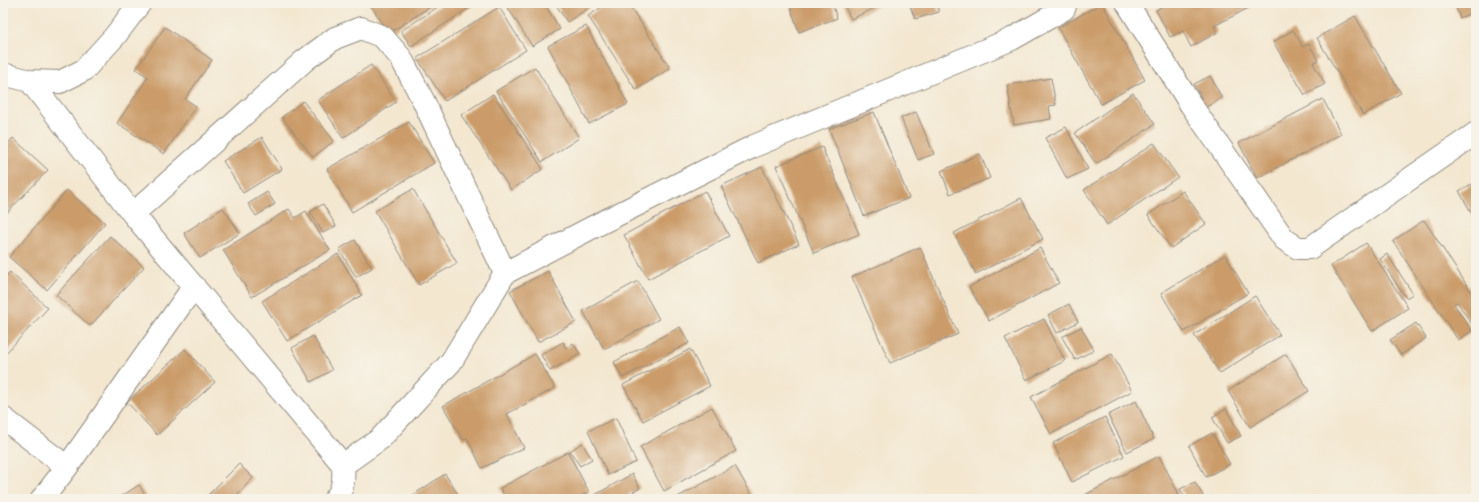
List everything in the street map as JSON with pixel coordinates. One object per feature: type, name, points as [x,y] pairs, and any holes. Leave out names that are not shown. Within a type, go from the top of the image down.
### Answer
[{"type":"street","points":[[3,74],[30,81],[60,82],[84,70],[115,36],[140,3]]},
{"type":"street","points":[[343,465],[380,439],[451,362],[505,274],[754,146],[1012,39],[1064,8],[1066,3]]},
{"type":"street","points":[[1127,3],[1191,104],[1284,239],[1298,248],[1310,248],[1476,133]]},
{"type":"street","points":[[133,214],[305,60],[335,38],[361,28],[383,37],[401,58],[423,100],[505,274]]},
{"type":"street","points":[[30,81],[133,214],[343,465],[345,479],[338,496],[335,499]]},
{"type":"street","points":[[42,499],[67,467],[194,286]]},
{"type":"street","points":[[3,418],[67,467]]},
{"type":"building","points":[[369,3],[436,3],[389,33]]},
{"type":"building","points":[[444,3],[477,3],[411,46],[401,31]]},
{"type":"building","points":[[505,3],[544,3],[560,29],[532,46]]},
{"type":"building","points":[[555,3],[597,3],[567,22]]},
{"type":"building","points":[[608,3],[628,3],[670,68],[636,90],[588,16]]},
{"type":"building","points":[[789,3],[832,3],[837,18],[799,32]]},
{"type":"building","points":[[843,3],[886,3],[851,19]]},
{"type":"building","points":[[909,3],[936,3],[939,12],[915,19]]},
{"type":"building","points":[[1102,3],[1145,80],[1101,104],[1058,28]]},
{"type":"building","points":[[1168,3],[1258,3],[1214,26],[1218,32],[1191,47],[1183,31],[1170,37],[1156,10]]},
{"type":"building","points":[[1454,3],[1476,3],[1476,11],[1460,18]]},
{"type":"building","points":[[499,7],[526,50],[445,101],[417,58]]},
{"type":"building","points":[[1355,16],[1401,93],[1363,115],[1317,38]]},
{"type":"building","points":[[586,26],[628,104],[589,124],[548,46]]},
{"type":"building","points":[[165,27],[212,60],[185,99],[196,106],[164,154],[117,123],[148,77],[136,69]]},
{"type":"building","points":[[1293,30],[1303,47],[1309,44],[1318,60],[1313,63],[1325,84],[1305,95],[1273,42]]},
{"type":"building","points":[[371,65],[396,102],[343,138],[318,100]]},
{"type":"building","points":[[535,67],[579,138],[542,162],[496,91]]},
{"type":"building","points":[[1210,76],[1222,98],[1206,107],[1194,84]]},
{"type":"building","points":[[1051,78],[1056,105],[1049,106],[1051,119],[1014,125],[1007,85]]},
{"type":"building","points":[[1133,93],[1155,124],[1096,164],[1075,133]]},
{"type":"building","points":[[493,94],[543,169],[511,190],[461,115]]},
{"type":"building","points":[[1323,99],[1341,134],[1257,178],[1239,143]]},
{"type":"building","points":[[303,101],[334,141],[313,157],[282,117]]},
{"type":"building","points":[[874,112],[909,198],[864,216],[829,129]]},
{"type":"building","points":[[916,112],[934,154],[918,160],[901,118]]},
{"type":"building","points":[[409,122],[434,163],[352,212],[327,169]]},
{"type":"building","points":[[1066,127],[1088,169],[1067,179],[1045,138]]},
{"type":"building","points":[[262,137],[282,169],[243,193],[223,161]]},
{"type":"building","points":[[13,138],[48,170],[3,217],[3,149]]},
{"type":"building","points":[[1154,143],[1178,177],[1107,225],[1084,190]]},
{"type":"building","points":[[822,147],[859,234],[814,253],[776,166]]},
{"type":"building","points":[[980,154],[990,178],[950,194],[941,171]]},
{"type":"building","points":[[762,167],[799,244],[758,263],[721,186]]},
{"type":"building","points":[[1476,182],[1476,221],[1459,191]]},
{"type":"building","points":[[413,189],[457,263],[419,285],[375,211]]},
{"type":"building","points":[[67,190],[105,223],[47,290],[9,257]]},
{"type":"building","points":[[705,191],[729,236],[648,279],[624,235]]},
{"type":"building","points":[[1183,191],[1206,224],[1171,248],[1148,215]]},
{"type":"building","points":[[267,192],[275,204],[256,216],[248,204]]},
{"type":"building","points":[[1021,198],[1043,239],[976,274],[954,233]]},
{"type":"building","points":[[323,204],[336,226],[323,233],[310,212]]},
{"type":"building","points":[[223,208],[240,233],[200,258],[184,233]]},
{"type":"building","points":[[289,209],[295,218],[306,211],[330,250],[252,297],[223,250]]},
{"type":"building","points":[[1424,220],[1476,299],[1476,322],[1472,324],[1457,302],[1454,304],[1472,331],[1458,340],[1393,241]]},
{"type":"building","points":[[110,236],[144,267],[90,326],[56,295]]},
{"type":"building","points":[[355,240],[372,268],[356,277],[339,249]]},
{"type":"building","points":[[1366,243],[1408,308],[1372,331],[1331,266]]},
{"type":"building","points":[[920,247],[958,334],[890,363],[852,277]]},
{"type":"building","points":[[1040,248],[1059,283],[989,321],[969,287]]},
{"type":"building","points":[[338,254],[362,295],[287,341],[262,301]]},
{"type":"building","points":[[1387,254],[1413,294],[1406,298],[1380,259]]},
{"type":"building","points":[[1225,255],[1248,293],[1184,332],[1161,293]]},
{"type":"building","points":[[548,271],[576,322],[538,342],[510,291]]},
{"type":"building","points":[[10,272],[48,308],[3,356],[3,279]]},
{"type":"building","points":[[638,281],[659,319],[604,349],[583,311]]},
{"type":"building","points":[[1255,296],[1280,335],[1220,373],[1194,335]]},
{"type":"building","points":[[1069,304],[1078,322],[1057,333],[1048,315]]},
{"type":"building","points":[[1044,319],[1065,361],[1026,380],[1005,338]]},
{"type":"building","points":[[1416,323],[1426,338],[1401,355],[1390,340]]},
{"type":"building","points":[[680,327],[689,343],[622,378],[614,362]]},
{"type":"building","points":[[1081,327],[1094,350],[1075,360],[1062,337]]},
{"type":"building","points":[[313,336],[332,370],[311,382],[292,348]]},
{"type":"building","points":[[563,342],[566,348],[573,343],[580,354],[550,371],[541,355]]},
{"type":"building","points":[[185,349],[215,382],[157,435],[127,402]]},
{"type":"building","points":[[690,349],[710,386],[643,421],[623,385]]},
{"type":"building","points":[[535,354],[555,388],[507,414],[524,448],[482,468],[467,438],[463,440],[443,406]]},
{"type":"building","points":[[1112,354],[1132,391],[1051,434],[1031,397]]},
{"type":"building","points":[[1286,354],[1309,391],[1250,427],[1228,391]]},
{"type":"building","points":[[1136,401],[1154,439],[1127,452],[1108,415]]},
{"type":"building","points":[[712,407],[736,451],[664,491],[640,447]]},
{"type":"building","points":[[1226,409],[1241,436],[1227,443],[1212,417]]},
{"type":"building","points":[[1105,417],[1124,456],[1072,482],[1053,443]]},
{"type":"building","points":[[616,418],[636,462],[608,475],[588,431]]},
{"type":"building","points":[[1212,433],[1230,464],[1206,477],[1189,446]]},
{"type":"building","points":[[582,443],[592,459],[580,466],[570,451]]},
{"type":"building","points":[[568,452],[589,492],[576,499],[506,499],[500,488]]},
{"type":"building","points":[[1159,456],[1179,494],[1170,499],[1087,499],[1085,495]]},
{"type":"building","points":[[239,464],[253,478],[233,499],[204,499]]},
{"type":"building","points":[[735,466],[754,499],[674,499]]},
{"type":"building","points":[[445,474],[461,499],[407,499]]},
{"type":"building","points":[[632,474],[640,488],[628,495],[631,499],[588,499]]},
{"type":"building","points":[[1195,482],[1205,499],[1186,499],[1180,489]]},
{"type":"building","points":[[139,485],[148,499],[117,499]]}]
